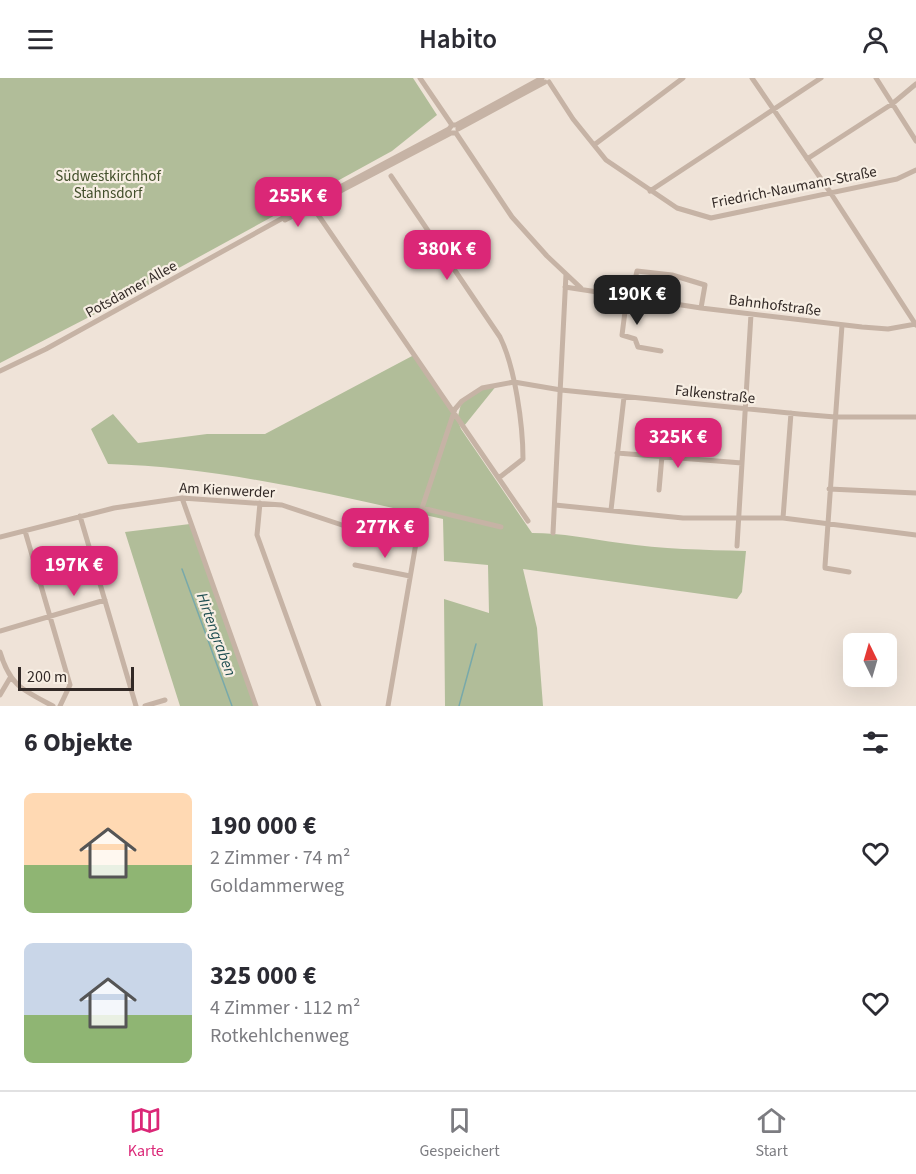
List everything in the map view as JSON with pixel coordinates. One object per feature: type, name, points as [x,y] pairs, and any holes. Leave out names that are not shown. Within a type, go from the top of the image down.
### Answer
[{"type":"street","points":[[420,78],[509,212],[582,289]]},
{"type":"street","points":[[594,146],[683,78]]},
{"type":"street","points":[[752,78],[916,324]]},
{"type":"street","points":[[650,191],[820,78]]},
{"type":"street","points":[[876,78],[916,141]]},
{"type":"street","name":"Potsdamer Allee","points":[[0,371],[46,349],[546,80]]},
{"type":"street","name":"Friedrich-Naumann-Straße","points":[[546,80],[606,160],[677,208],[715,218],[897,179],[916,170]]},
{"type":"street","points":[[807,159],[892,104],[916,84]]},
{"type":"street","points":[[391,176],[500,337],[507,354],[514,382],[523,459],[500,477]]},
{"type":"street","points":[[311,205],[500,477],[528,521]]},
{"type":"street","points":[[661,351],[638,347],[635,339],[622,335],[636,273],[640,270],[672,275],[705,285],[701,308]]},
{"type":"street","points":[[553,533],[566,274]]},
{"type":"street","name":"Bahnhofstraße","points":[[565,287],[701,308],[842,325],[888,329],[916,324]]},
{"type":"street","points":[[736,546],[751,314]]},
{"type":"street","points":[[842,325],[825,568],[849,572]]},
{"type":"street","points":[[388,706],[422,508],[454,413],[458,405],[482,388],[514,382]]},
{"type":"street","name":"Falkenstraße","points":[[514,382],[624,397],[835,417],[916,417]]},
{"type":"street","points":[[611,510],[624,397]]},
{"type":"street","points":[[783,518],[791,413]]},
{"type":"street","points":[[617,453],[742,463]]},
{"type":"street","points":[[659,490],[662,456]]},
{"type":"street","points":[[829,489],[916,493]]},
{"type":"street","points":[[182,498],[256,706]]},
{"type":"street","name":"Am Kienwerder","points":[[0,537],[80,516],[146,502],[182,498],[282,505],[357,530],[416,538]]},
{"type":"street","points":[[260,503],[257,535],[319,706]]},
{"type":"street","points":[[555,505],[683,518],[738,516],[783,518],[827,522],[916,536]]},
{"type":"street","points":[[422,508],[501,527]]},
{"type":"street","points":[[80,516],[136,706]]},
{"type":"street","points":[[25,531],[70,685],[60,706]]},
{"type":"street","points":[[355,565],[410,576]]},
{"type":"street","points":[[0,631],[103,600]]},
{"type":"street","points":[[0,652],[10,678],[53,706]]},
{"type":"street","points":[[0,694],[10,678]]},
{"type":"street","points":[[145,706],[165,700]]},
{"type":"green space","name":"Südwestkirchhof Stahnsdorf","points":[[0,78],[413,78],[437,115],[392,151],[95,314],[0,363]]},
{"type":"green space","points":[[414,355],[455,413],[461,429],[532,533],[565,535],[652,547],[746,551],[742,592],[737,599],[523,569],[537,628],[543,706],[445,706],[444,599],[489,613],[488,565],[444,561],[443,519],[235,476],[151,466],[108,464],[91,429],[113,414],[138,443],[207,434],[265,434]]},
{"type":"green space","points":[[497,385],[464,426],[458,416],[461,404],[482,389]]},
{"type":"green space","points":[[190,524],[255,706],[180,706],[125,532]]},
{"type":"waterway","name":"Hirtengraben","points":[[182,569],[232,706]]},
{"type":"waterway","points":[[459,706],[476,644]]}]
